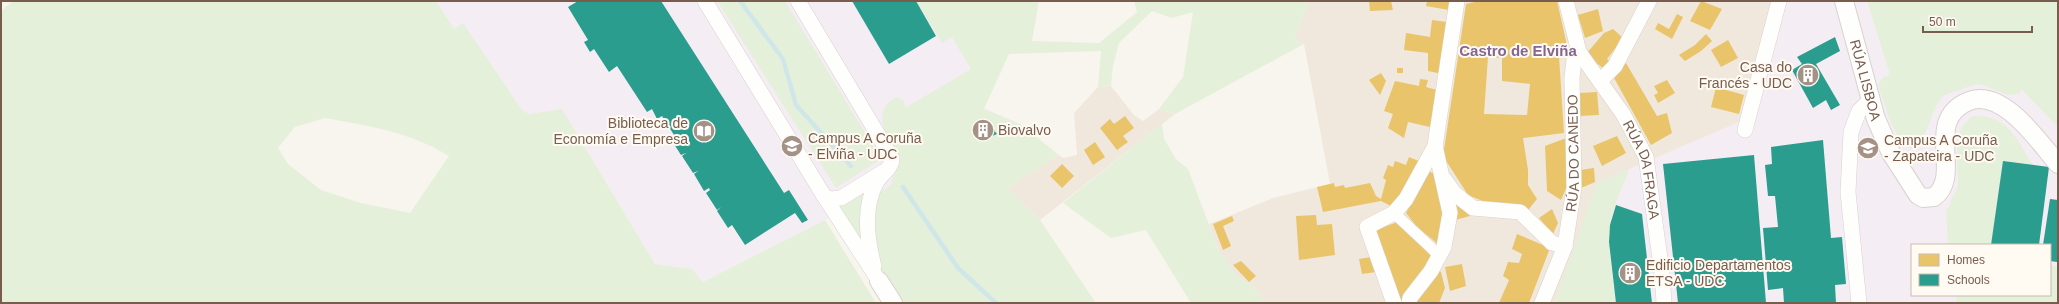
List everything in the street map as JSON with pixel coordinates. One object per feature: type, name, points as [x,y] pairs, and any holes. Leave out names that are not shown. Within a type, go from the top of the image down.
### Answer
[{"type":"street","points":[[705,1],[824,196],[893,303]]},
{"type":"street","points":[[798,1],[892,158],[890,167],[877,183],[873,191],[868,220],[870,249],[879,281]]},
{"type":"street","points":[[1409,303],[1410,298],[1431,271],[1444,247],[1450,213],[1436,146],[1457,1]]},
{"type":"street","points":[[1566,1],[1579,52]]},
{"type":"street","points":[[1601,80],[1615,66],[1649,1]]},
{"type":"street","points":[[1745,130],[1778,1]]},
{"type":"street","name":"RÚA LISBOA","points":[[1844,1],[1870,100],[1884,139],[1913,190],[1923,198],[1934,197],[1942,188],[1945,173],[1945,132],[1949,120],[1963,104],[1977,99],[1990,100],[2002,105],[2025,127],[2058,164]]},
{"type":"street","name":"RÚA DA FRAGA","points":[[1579,52],[1601,80],[1623,114],[1646,156],[1662,273],[1664,303]]},
{"type":"street","name":"RÚA DO CANEDO","points":[[1542,303],[1565,246],[1574,188],[1572,78],[1574,60],[1579,52]]},
{"type":"street","points":[[1859,303],[1848,192],[1850,132],[1859,111],[1870,100]]},
{"type":"street","points":[[1394,303],[1367,227],[1394,213],[1406,199],[1436,146]]},
{"type":"street","points":[[824,196],[830,199],[841,198],[890,167]]},
{"type":"street","points":[[1441,175],[1455,194],[1473,208],[1520,212],[1552,243],[1565,246]]},
{"type":"street","points":[[1394,213],[1439,255]]},
{"type":"shaded area","name":"Campus A Coruña - Elviña - UDC","points":[[316,1],[989,1],[1008,36],[984,108],[1020,124],[890,186],[703,282],[692,269],[655,264],[579,137],[526,137]]},
{"type":"shaded area","points":[[1309,1],[1785,1],[1755,115],[1564,280],[1555,303],[1264,303],[1255,288],[1238,277],[1229,266],[1219,251],[1209,224],[1273,198],[1330,184],[1304,44],[1294,39]]},
{"type":"shaded area","name":"Campus A Coruña - Zapateira - UDC","points":[[1785,1],[1867,1],[1890,75],[2021,88],[2058,127],[2058,303],[1568,303],[1597,183],[1755,115]]},
{"type":"shaded area","points":[[1111,86],[1134,115],[1143,121],[1159,109],[1175,114],[1040,220],[1007,188],[1059,155],[1063,158],[1077,155],[1074,113],[1098,87]]},
{"type":"green space","points":[[13,1],[436,1],[454,29],[463,23],[522,110],[529,114],[562,109],[655,264],[692,269],[703,282],[825,220],[876,303],[1,303],[1,11]],"holes":[[[325,118],[389,131],[419,141],[449,156],[410,213],[361,203],[321,190],[288,164],[278,148],[295,127]]]},
{"type":"green space","points":[[717,1],[785,1],[881,159],[836,188]]},
{"type":"green space","points":[[916,1],[1039,1],[1032,41],[1099,43],[1137,12],[1134,1],[1309,1],[1294,39],[1304,44],[1175,114],[1159,109],[1183,77],[1193,12],[1172,18],[1152,11],[1119,43],[1113,66],[1111,86],[1098,87],[1101,51],[1009,54],[984,109],[1020,124],[1059,155],[1008,188],[1040,220],[1096,303],[902,303],[880,269],[874,220],[876,194],[890,186],[899,161],[884,127],[882,118],[883,110],[888,103],[896,97],[903,100],[905,108],[971,69],[952,37],[942,43]]},
{"type":"green space","points":[[1867,1],[2058,1],[2058,127],[2021,89],[2021,92],[2010,95],[1985,86],[1974,85],[1942,97],[1934,111],[1927,129],[1917,145],[1911,149],[1902,145],[1890,121],[1878,85],[1883,77],[1890,75]]},
{"type":"green space","points":[[1974,116],[1995,119],[2003,124],[2016,138],[2033,165],[2003,161],[1991,244],[1948,244],[1946,211],[1958,185],[1957,146],[1962,128],[1966,121]]},
{"type":"green space","points":[[1162,124],[1164,139],[1176,159],[1188,169],[1219,251],[1238,277],[1255,288],[1264,303],[1191,303],[1146,230],[1111,238],[1063,203]]},
{"type":"green space","points":[[1629,169],[1615,204],[1611,218],[1609,235],[1616,303],[1555,303],[1597,183]]},
{"type":"green space","points":[[870,187],[863,244],[835,207]]},
{"type":"green space","points":[[2051,266],[2058,266],[2058,303],[1957,303],[1956,296],[2051,296]]},
{"type":"building: Homes","points":[[1369,1],[1391,1],[1393,10],[1370,11]]},
{"type":"building: Homes","points":[[1427,1],[1450,1],[1449,10],[1426,6]]},
{"type":"building: Homes","points":[[1479,1],[1557,1],[1569,54],[1559,56],[1564,133],[1523,138],[1528,170],[1528,185],[1537,199],[1529,209],[1485,202],[1468,195],[1443,156],[1466,4]],"holes":[[[1488,57],[1502,58],[1502,81],[1530,84],[1527,115],[1484,114]]]},
{"type":"building: Homes","points":[[1701,1],[1722,9],[1710,30],[1690,21]]},
{"type":"building: Homes","points":[[1598,9],[1603,31],[1585,38],[1578,15]]},
{"type":"building: Homes","points":[[1677,14],[1683,17],[1672,39],[1655,29],[1658,23],[1669,29]]},
{"type":"building: Homes","points":[[1432,20],[1447,22],[1442,74],[1428,71],[1428,53],[1404,50],[1406,33],[1430,37]]},
{"type":"building: Homes","points":[[1613,29],[1623,38],[1607,59],[1610,62],[1605,70],[1586,54],[1604,33]]},
{"type":"building: Homes","points":[[1706,34],[1712,41],[1701,51],[1685,61],[1679,55],[1695,45]]},
{"type":"building: Homes","points":[[1728,40],[1738,58],[1721,67],[1711,50]]},
{"type":"building: Homes","points":[[1626,63],[1657,116],[1667,113],[1672,133],[1651,145],[1613,76]]},
{"type":"building: Homes","points":[[1397,68],[1403,68],[1403,73],[1397,73]]},
{"type":"building: Homes","points":[[1381,73],[1386,81],[1380,95],[1369,80]]},
{"type":"building: Homes","points":[[1420,79],[1428,80],[1426,87],[1437,90],[1430,127],[1408,122],[1404,138],[1388,128],[1393,114],[1384,111],[1395,81],[1419,86]]},
{"type":"building: Homes","points":[[1667,80],[1675,93],[1658,103],[1654,95],[1658,93],[1654,86]]},
{"type":"building: Homes","points":[[1716,87],[1744,95],[1739,114],[1711,107]]},
{"type":"building: Homes","points":[[1597,92],[1599,115],[1579,116],[1579,93]]},
{"type":"building: Homes","points":[[1125,116],[1134,128],[1123,136],[1128,142],[1117,150],[1100,128],[1110,119],[1114,124]]},
{"type":"building: Homes","points":[[1617,136],[1626,153],[1602,166],[1593,146]]},
{"type":"building: Homes","points":[[1569,137],[1568,184],[1561,200],[1547,191],[1545,146]]},
{"type":"building: Homes","points":[[1095,142],[1105,157],[1093,165],[1084,150]]},
{"type":"building: Homes","points":[[1409,157],[1421,162],[1408,187],[1391,206],[1381,201],[1323,212],[1317,187],[1334,183],[1335,187],[1344,185],[1345,188],[1370,183],[1376,196],[1381,199],[1386,180],[1383,178],[1388,165],[1393,167],[1395,161],[1406,165]]},
{"type":"building: Homes","points":[[1062,164],[1074,176],[1062,188],[1050,176]]},
{"type":"building: Homes","points":[[1594,168],[1595,182],[1581,188],[1580,170]]},
{"type":"building: Homes","points":[[1427,171],[1436,174],[1444,211],[1438,244],[1417,227],[1406,213]]},
{"type":"building: Homes","points":[[1455,199],[1470,216],[1455,220]]},
{"type":"building: Homes","points":[[1552,209],[1558,223],[1553,234],[1539,218]]},
{"type":"building: Homes","points":[[1316,215],[1317,225],[1332,224],[1335,255],[1299,260],[1296,216]]},
{"type":"building: Homes","points":[[1232,216],[1234,221],[1223,226],[1231,246],[1223,250],[1213,224]]},
{"type":"building: Homes","points":[[1401,221],[1433,259],[1401,303],[1374,230]]},
{"type":"building: Homes","points":[[1517,234],[1550,248],[1529,303],[1499,303],[1509,280],[1503,276],[1508,262],[1519,263],[1522,254],[1512,249]]},
{"type":"building: Homes","points":[[1371,257],[1376,272],[1362,274],[1359,259]]},
{"type":"building: Homes","points":[[1241,261],[1256,276],[1249,282],[1233,265]]},
{"type":"building: Homes","points":[[1462,264],[1466,286],[1450,291],[1445,267]]},
{"type":"building: Homes","points":[[1439,271],[1441,272],[1445,288],[1439,303],[1414,303]]},
{"type":"building: Schools","points":[[578,1],[661,1],[784,193],[789,190],[808,220],[802,223],[795,213],[745,245],[732,225],[728,228],[717,211],[721,207],[717,210],[706,193],[710,190],[709,188],[704,191],[694,174],[698,171],[693,173],[682,156],[686,153],[681,155],[670,138],[674,135],[662,116],[657,119],[652,109],[647,112],[617,66],[609,72],[594,49],[590,52],[584,42],[588,40],[568,7]]},
{"type":"building: Schools","points":[[852,1],[916,1],[936,36],[889,64]]},
{"type":"building: Schools","name":"Casa do Francés - UDC","points":[[1835,37],[1840,51],[1816,64],[1840,105],[1831,110],[1826,100],[1813,108],[1792,70],[1802,64],[1797,57]]},
{"type":"building: Schools","name":"Biovalvo","points":[[978,121],[992,128],[997,134],[985,139],[978,137],[972,128]]},
{"type":"building: Schools","points":[[1823,140],[1831,238],[1842,237],[1846,284],[1835,285],[1836,303],[1784,303],[1783,288],[1768,290],[1763,228],[1778,227],[1775,196],[1768,196],[1765,165],[1772,164],[1771,147]]},
{"type":"building: Schools","points":[[1754,155],[1766,303],[1678,303],[1663,164]]},
{"type":"building: Schools","points":[[2003,161],[2049,167],[2039,244],[1991,244]]},
{"type":"building: Schools","points":[[2050,199],[2058,200],[2057,262],[2051,261],[2051,244],[2043,244]]},
{"type":"building: Schools","name":"Edificio Departamentos ETSA - UDC","points":[[1616,205],[1642,214],[1652,303],[1616,303],[1609,242],[1610,225]]},
{"type":"waterway","points":[[740,1],[783,59],[796,105],[851,166]]},
{"type":"waterway","points":[[903,187],[958,268],[996,303]]},
{"type":"place","name":"Casa do Francés - UDC","points":[[1808,75]]},
{"type":"place","name":"Biovalvo","points":[[983,130]]},
{"type":"place","name":"Biblioteca de Economía e Empresa","points":[[704,131]]},
{"type":"place","name":"Campus A Coruña - Elviña - UDC","points":[[792,146]]},
{"type":"place","name":"Campus A Coruña - Zapateira - UDC","points":[[1868,148]]},
{"type":"place","name":"Edificio Departamentos ETSA - UDC","points":[[1630,273]]},
{"type":"district","name":"Castro de Elviña","points":[[1518,50]]}]
